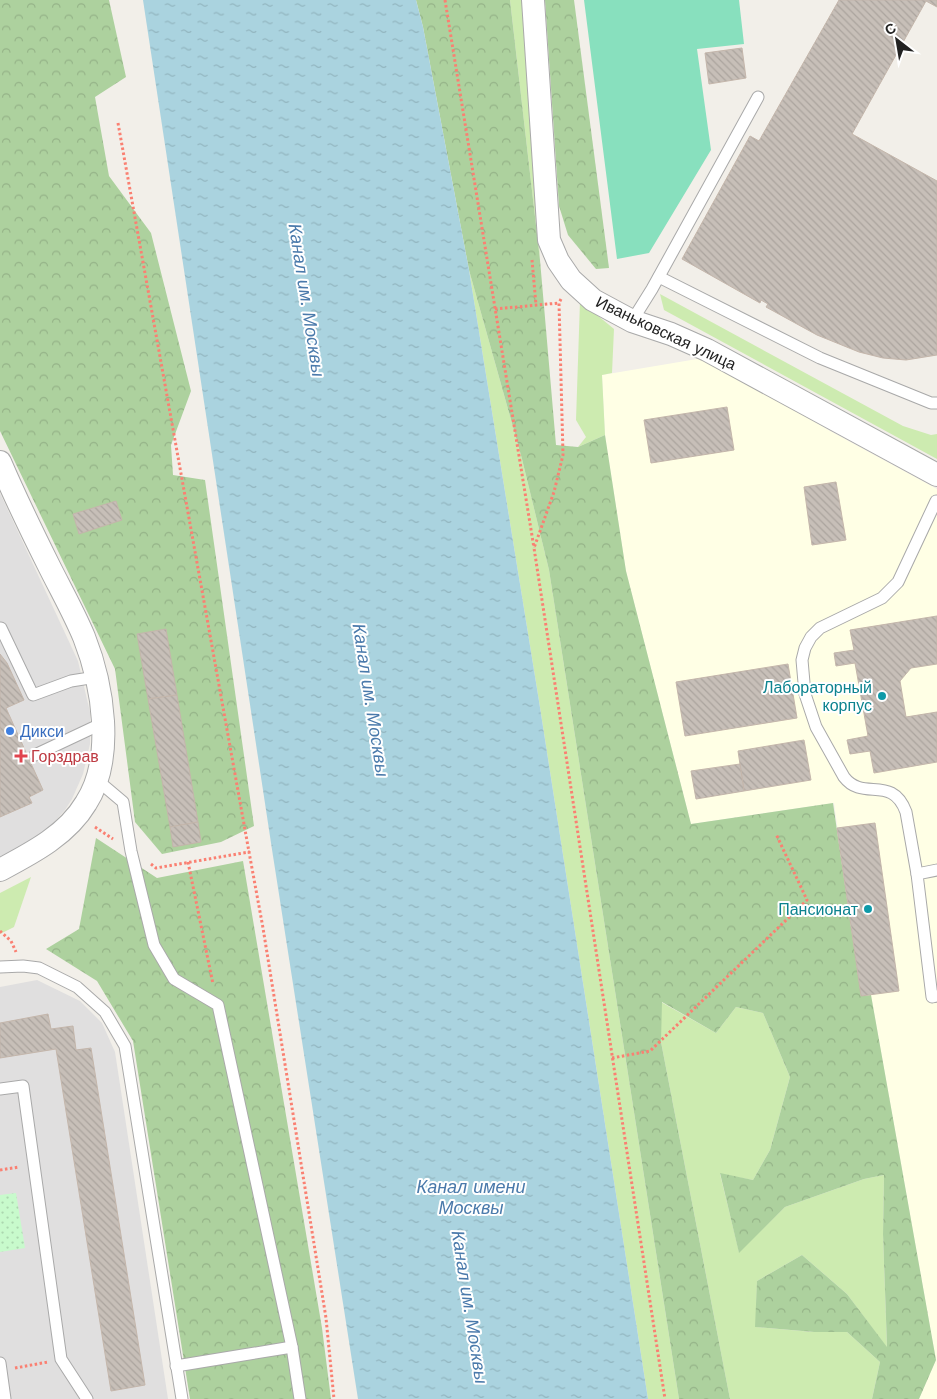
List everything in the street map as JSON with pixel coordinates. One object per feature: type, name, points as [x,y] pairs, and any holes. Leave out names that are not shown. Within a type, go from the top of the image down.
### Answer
[{"type":"street","name":"Иваньковская улица","points":[[533,0],[549,240],[558,261],[571,280],[592,300],[632,321],[671,334],[707,350],[937,475]]},
{"type":"street","points":[[0,462],[82,632],[96,677],[103,723],[103,752],[97,780],[87,803],[60,833],[31,853],[0,870]]},
{"type":"lane","points":[[632,321],[659,277],[758,97]]},
{"type":"lane","points":[[659,277],[820,358],[931,403],[937,403]]},
{"type":"lane","points":[[936,501],[898,582],[882,598],[820,628],[811,637],[805,648],[802,660],[805,694],[816,727],[848,783],[855,787],[888,791],[897,796],[903,803],[917,874],[932,997],[937,996]]},
{"type":"lane","points":[[0,629],[2,628],[33,695],[71,681],[96,677]]},
{"type":"lane","points":[[35,755],[103,723]]},
{"type":"lane","points":[[97,780],[123,802],[131,851],[154,945],[174,979],[218,1005],[292,1348],[300,1399]]},
{"type":"lane","points":[[917,874],[937,870]]},
{"type":"lane","points":[[0,968],[23,966],[39,968],[77,987],[104,1012],[124,1046],[182,1399]]},
{"type":"lane","points":[[0,1089],[23,1086],[61,1360],[87,1399]]},
{"type":"lane","points":[[176,1366],[292,1348]]},
{"type":"lane","points":[[0,1363],[5,1399]]},
{"type":"path","points":[[445,0],[534,548],[665,1399]]},
{"type":"path","points":[[118,123],[263,928],[326,1318],[334,1399]]},
{"type":"path","points":[[534,548],[554,492],[563,455],[559,303],[564,290],[571,280]]},
{"type":"path","points":[[495,310],[559,303]]},
{"type":"path","points":[[77,815],[156,868],[249,852]]},
{"type":"path","points":[[612,1058],[650,1052],[807,900],[776,834]]},
{"type":"path","points":[[188,862],[218,1005]]},
{"type":"path","points":[[0,931],[10,942],[23,966]]},
{"type":"path","points":[[14,1368],[38,1364]]},
{"type":"shaded area","points":[[709,357],[830,431],[937,489],[937,1399],[919,1399],[936,1360],[871,995],[861,996],[834,803],[691,824],[626,571],[605,435],[602,375]]},
{"type":"shaded area","points":[[0,493],[78,661],[90,712],[90,744],[83,774],[65,810],[45,832],[0,859]]},
{"type":"shaded area","points":[[37,980],[80,1001],[102,1023],[115,1052],[168,1399],[0,1399],[0,987]]},
{"type":"green space","points":[[0,0],[109,0],[126,77],[95,97],[109,176],[151,233],[191,391],[171,445],[173,475],[205,480],[254,826],[221,842],[162,854],[135,822],[115,669],[0,431]]},
{"type":"green space","points":[[416,0],[510,0],[540,260],[556,445],[578,447],[605,435],[626,571],[691,824],[833,803],[861,996],[871,995],[936,1360],[919,1399],[872,1399],[880,1362],[847,1332],[814,1332],[755,1327],[757,1281],[802,1255],[847,1294],[887,1347],[883,1234],[884,1175],[864,1179],[785,1207],[739,1253],[720,1173],[753,1180],[770,1150],[790,1077],[763,1013],[736,1007],[716,1033],[662,1002],[661,1042],[730,1399],[679,1399],[549,570],[522,459],[469,270],[423,27]]},
{"type":"green space","points":[[510,0],[525,0],[540,260]]},
{"type":"green space","points":[[545,0],[574,0],[609,268],[596,269],[568,235],[559,206]]},
{"type":"green space","points":[[584,0],[739,0],[744,44],[697,49],[711,150],[649,253],[617,259]]},
{"type":"green space","points":[[469,270],[522,459],[549,570],[679,1399],[648,1399],[539,701]]},
{"type":"green space","points":[[660,294],[903,426],[931,435],[937,434],[937,459],[664,310]]},
{"type":"green space","points":[[580,301],[614,329],[612,373],[602,375],[605,435],[578,447],[586,437],[576,420]]},
{"type":"green space","points":[[96,838],[157,878],[243,861],[322,1328],[331,1399],[190,1399],[133,1041],[97,981],[46,949],[79,929]]},
{"type":"green space","points":[[31,877],[14,927],[0,934],[0,893]]},
{"type":"green space","points":[[661,1002],[716,1033],[736,1007],[763,1013],[790,1077],[770,1150],[753,1180],[720,1174],[739,1252],[785,1207],[864,1179],[884,1175],[883,1234],[887,1348],[847,1294],[802,1255],[757,1281],[756,1327],[813,1332],[847,1332],[880,1362],[872,1399],[730,1399],[661,1042]]},
{"type":"green space","points":[[16,1193],[25,1248],[0,1252],[0,1195]]},
{"type":"water","name":"Канал имени Москвы","points":[[143,0],[416,0],[423,27],[469,270],[539,701],[648,1399],[358,1399],[273,856]]},
{"type":"building","points":[[839,0],[937,0],[937,7],[926,1],[852,134],[937,181],[937,355],[906,360],[883,358],[859,352],[817,335],[766,307],[768,304],[761,300],[760,303],[682,259],[750,136],[759,141]]},
{"type":"building","points":[[742,48],[746,78],[709,84],[705,53]]},
{"type":"building","points":[[727,407],[734,450],[651,463],[644,420]]},
{"type":"building","points":[[836,482],[846,540],[812,545],[804,487]]},
{"type":"building","points":[[116,501],[122,520],[79,534],[73,514]]},
{"type":"building","name":"Лабораторный корпус","points":[[937,616],[937,664],[911,668],[900,681],[906,717],[937,712],[937,762],[874,773],[870,751],[850,754],[847,740],[868,736],[855,663],[836,666],[834,653],[854,650],[850,630]]},
{"type":"building","points":[[166,629],[177,695],[148,699],[137,634]]},
{"type":"building","points":[[0,654],[7,663],[24,700],[6,708],[43,790],[29,797],[32,803],[0,817]]},
{"type":"building","points":[[788,664],[797,718],[685,736],[676,682]]},
{"type":"building","points":[[177,695],[198,822],[170,827],[148,699]]},
{"type":"building","points":[[804,740],[811,780],[744,791],[738,751]]},
{"type":"building","points":[[740,764],[744,791],[696,799],[691,771]]},
{"type":"building","points":[[198,822],[201,842],[173,847],[170,827]]},
{"type":"building","name":"Пансионат","points":[[875,823],[899,991],[861,996],[837,828]]},
{"type":"building","points":[[48,1014],[51,1029],[73,1026],[76,1050],[91,1048],[145,1385],[111,1391],[56,1049],[0,1058],[0,1023]]},
{"type":"place","name":"Лабораторный корпус","points":[[882,696]]},
{"type":"place","name":"Дикси","points":[[10,731]]},
{"type":"place","name":"Горздрав","points":[[21,756]]},
{"type":"place","name":"Пансионат","points":[[868,909]]},
{"type":"water label","name":"Канал им. Москвы","points":[[307,300]]},
{"type":"water label","name":"Канал им. Москвы","points":[[371,700]]},
{"type":"water label","name":"Канал им. Москвы","points":[[470,1307]]}]
